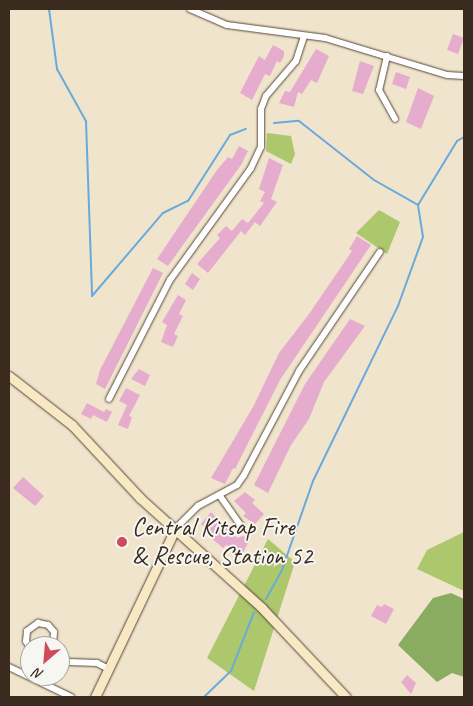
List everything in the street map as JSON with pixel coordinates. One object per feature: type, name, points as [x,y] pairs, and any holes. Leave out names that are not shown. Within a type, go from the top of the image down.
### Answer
[{"type":"main road","points":[[9,376],[72,425],[127,486],[262,608],[346,697]]},
{"type":"main road","points":[[95,697],[175,529]]},
{"type":"street","points":[[190,9],[227,25],[325,38],[446,75],[464,76]]},
{"type":"street","points":[[109,399],[170,280],[251,168],[261,148],[261,109],[266,96],[296,61],[304,36]]},
{"type":"street","points":[[387,56],[379,90],[395,119]]},
{"type":"street","points":[[175,529],[198,506],[220,496],[237,485],[299,372],[380,252]]},
{"type":"street","points":[[220,496],[241,526]]},
{"type":"street","points":[[26,636],[27,631],[38,623],[48,625],[54,632],[54,636]]},
{"type":"street","points":[[70,662],[97,663],[109,669]]},
{"type":"street","points":[[9,667],[71,697]]},
{"type":"green space","points":[[267,133],[291,136],[295,154],[291,164],[266,151]]},
{"type":"green space","points":[[379,210],[400,222],[387,254],[356,233]]},
{"type":"green space","points":[[464,532],[464,591],[417,569],[427,550]]},
{"type":"green space","points":[[268,539],[295,562],[254,691],[207,658]]},
{"type":"green space","points":[[451,593],[464,599],[464,677],[452,673],[437,682],[398,645],[433,598]]},
{"type":"building","points":[[453,34],[464,38],[458,54],[447,50]]},
{"type":"building","points":[[273,45],[284,51],[284,56],[280,63],[277,61],[270,76],[265,74],[252,100],[240,93],[259,56],[265,60]]},
{"type":"building","points":[[316,49],[329,56],[317,83],[311,80],[302,94],[298,92],[294,107],[279,103],[285,91],[290,92]]},
{"type":"building","points":[[360,61],[374,66],[363,94],[352,91]]},
{"type":"building","points":[[396,72],[410,77],[406,89],[392,84]]},
{"type":"building","points":[[418,88],[434,96],[421,129],[406,122]]},
{"type":"building","points":[[239,146],[248,151],[241,165],[168,266],[157,259],[217,170],[228,157],[232,159]]},
{"type":"building","points":[[269,158],[283,165],[271,199],[277,202],[260,226],[255,222],[245,235],[241,231],[208,273],[197,264],[220,238],[217,235],[226,226],[232,231],[242,219],[248,223],[264,203],[260,201],[265,192],[259,189]]},
{"type":"building","points":[[357,236],[371,245],[280,380],[235,469],[233,468],[225,484],[211,478],[253,407],[279,353],[309,314],[352,251],[349,249]]},
{"type":"building","points":[[153,268],[163,273],[105,389],[96,384],[100,370]]},
{"type":"building","points":[[192,273],[200,279],[193,290],[185,284]]},
{"type":"building","points":[[178,295],[186,300],[179,314],[183,316],[174,334],[178,336],[173,347],[161,342],[167,325],[162,322]]},
{"type":"building","points":[[350,319],[365,326],[324,382],[309,419],[291,445],[268,493],[254,485],[305,384]]},
{"type":"building","points":[[139,369],[150,375],[145,386],[131,379]]},
{"type":"building","points":[[126,388],[140,395],[129,416],[132,417],[128,429],[118,425],[127,405],[119,401]]},
{"type":"building","points":[[87,403],[104,412],[106,409],[112,412],[107,422],[93,415],[91,419],[81,414]]},
{"type":"building","points":[[23,477],[44,496],[35,506],[13,488]]},
{"type":"building","points":[[245,492],[255,500],[252,503],[264,514],[255,524],[243,516],[246,513],[234,501]]},
{"type":"building","points":[[211,512],[237,538],[243,536],[250,539],[243,553],[226,545],[223,548],[211,538],[214,535],[201,524]]},
{"type":"building","points":[[384,604],[394,609],[386,624],[371,616],[377,605],[382,607]]},
{"type":"building","points":[[407,675],[416,683],[411,694],[401,682]]},
{"type":"waterway","points":[[49,9],[57,69],[86,121],[92,296]]},
{"type":"waterway","points":[[274,123],[299,121],[374,180],[418,205]]},
{"type":"waterway","points":[[92,296],[163,213],[188,201],[230,135],[246,129]]},
{"type":"waterway","points":[[266,599],[282,570],[313,481],[398,306],[423,237],[418,205],[457,141],[464,137]]},
{"type":"waterway","points":[[204,697],[231,671],[254,612]]},
{"type":"place","name":"Central Kitsap Fire & Rescue, Station 52","points":[[122,542]]}]
